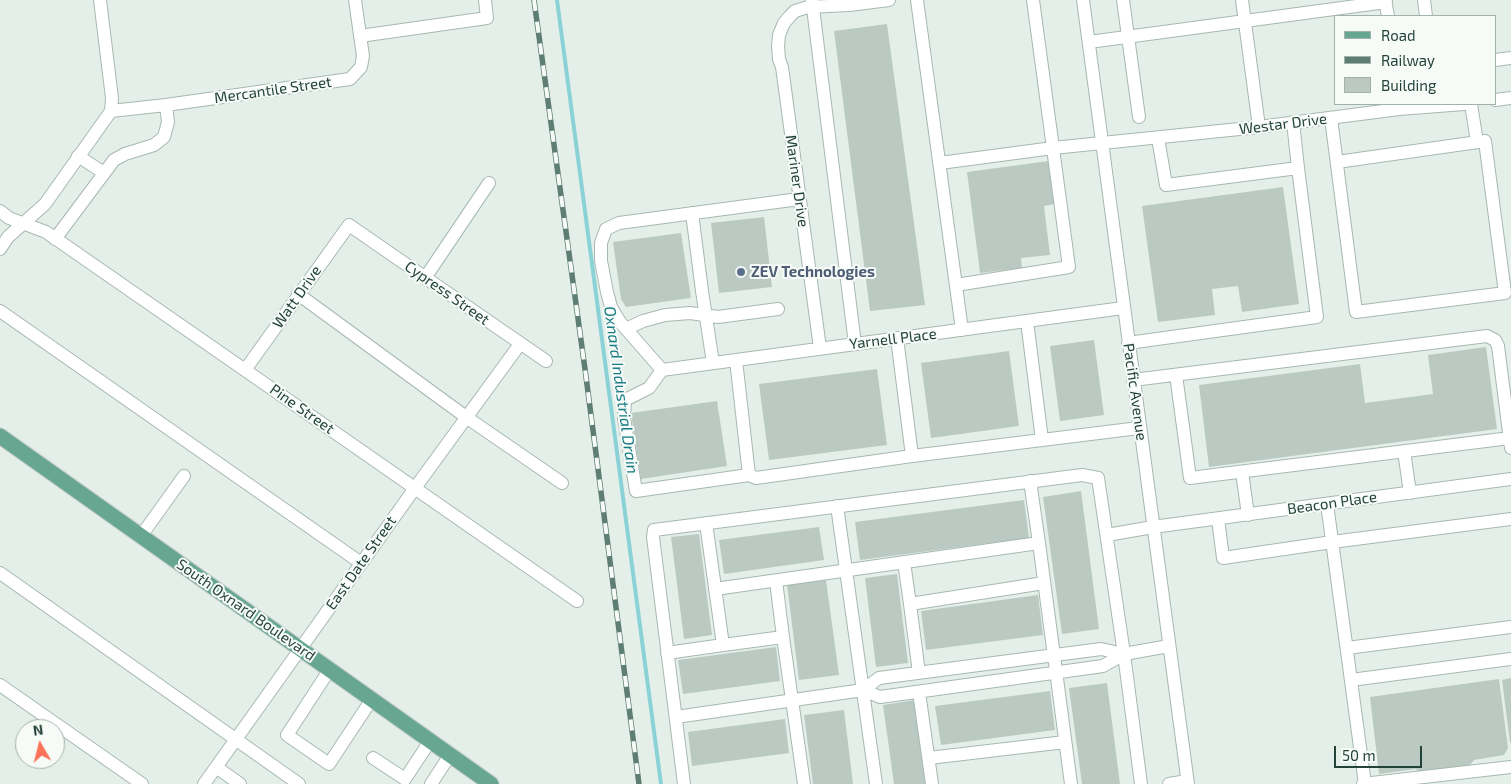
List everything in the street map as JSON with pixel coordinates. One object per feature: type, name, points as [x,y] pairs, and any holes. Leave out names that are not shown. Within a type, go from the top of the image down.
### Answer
[{"type":"main road","name":"South Oxnard Boulevard","points":[[0,436],[491,784]]},
{"type":"street","points":[[0,249],[8,237],[45,204],[111,111],[112,98],[100,0]]},
{"type":"street","name":"Mercantile Street","points":[[111,111],[350,79],[361,67],[363,56],[355,0]]},
{"type":"street","points":[[360,36],[487,18],[485,0]]},
{"type":"street","points":[[855,344],[813,3],[842,6],[889,0]]},
{"type":"street","points":[[918,0],[962,330]]},
{"type":"street","points":[[956,285],[1069,268],[1033,0]]},
{"type":"street","name":"Pacific Avenue","points":[[1083,0],[1187,782]]},
{"type":"street","points":[[1123,0],[1139,117]]},
{"type":"street","points":[[1242,0],[1260,127]]},
{"type":"street","points":[[1424,0],[1426,15]]},
{"type":"street","points":[[1088,42],[1386,1],[1388,15]]},
{"type":"street","name":"Mariner Drive","points":[[813,3],[795,12],[784,22],[778,46],[820,348]]},
{"type":"street","points":[[1496,60],[1511,58]]},
{"type":"street","points":[[1496,100],[1511,101]]},
{"type":"street","points":[[55,239],[114,160],[125,154],[154,145],[164,137],[168,122],[166,104]]},
{"type":"street","name":"Westar Drive","points":[[940,163],[1053,148],[1260,127],[1331,118],[1399,106],[1432,105]]},
{"type":"street","points":[[1471,105],[1477,142]]},
{"type":"street","points":[[1331,118],[1356,312],[1505,293],[1485,141],[1337,162]]},
{"type":"street","points":[[1128,343],[1317,317],[1293,122]]},
{"type":"street","points":[[1158,138],[1166,185],[1298,168]]},
{"type":"street","points":[[78,156],[104,173]]},
{"type":"street","points":[[426,278],[489,183]]},
{"type":"street","points":[[799,199],[620,223],[606,229],[600,243],[601,261],[606,292],[611,308],[626,329],[662,370],[649,388],[625,400],[624,418],[636,490],[749,474],[756,478],[912,456],[1139,428]]},
{"type":"street","name":"Pine Street","points":[[0,211],[9,218],[46,232],[577,601]]},
{"type":"street","points":[[692,213],[712,363]]},
{"type":"street","name":"Cypress Street","points":[[349,225],[546,361]]},
{"type":"street","name":"Watt Drive","points":[[246,370],[298,294],[349,225]]},
{"type":"street","points":[[298,294],[466,417],[562,484]]},
{"type":"street","name":"Yarnell Place","points":[[662,370],[1123,308]]},
{"type":"street","points":[[626,329],[643,321],[665,315],[690,313],[718,317],[778,309]]},
{"type":"street","points":[[0,311],[361,563]]},
{"type":"street","points":[[1027,321],[1042,440]]},
{"type":"street","points":[[1133,380],[1487,336],[1495,340],[1498,346],[1510,443],[1404,451],[1190,478],[1176,375]]},
{"type":"street","points":[[897,338],[912,456]]},
{"type":"street","name":"East Date Street","points":[[204,784],[520,344]]},
{"type":"street","points":[[736,360],[749,474]]},
{"type":"street","points":[[1404,451],[1410,493]]},
{"type":"street","points":[[1242,472],[1248,515]]},
{"type":"street","points":[[684,784],[652,537],[654,530],[1082,475],[1098,478],[1141,784]]},
{"type":"street","points":[[140,536],[184,476]]},
{"type":"street","name":"Beacon Place","points":[[1107,535],[1153,527],[1511,479]]},
{"type":"street","points":[[1030,481],[1071,784]]},
{"type":"street","points":[[1327,504],[1364,784],[1511,767]]},
{"type":"street","points":[[837,506],[876,784]]},
{"type":"street","points":[[1218,519],[1223,558],[1511,519]]},
{"type":"street","points":[[706,523],[723,645]]},
{"type":"street","points":[[715,589],[1039,543]]},
{"type":"street","points":[[904,562],[921,673],[932,784]]},
{"type":"street","points":[[0,573],[299,784]]},
{"type":"street","points":[[776,581],[804,784]]},
{"type":"street","points":[[910,604],[1044,583]]},
{"type":"street","points":[[1347,648],[1511,627]]},
{"type":"street","points":[[667,653],[783,637]]},
{"type":"street","points":[[863,690],[880,697],[1056,673],[1103,666],[1124,654],[1169,646]]},
{"type":"street","points":[[676,717],[863,690],[879,678],[1101,650],[1124,654]]},
{"type":"street","points":[[1351,680],[1511,659]]},
{"type":"street","points":[[330,670],[287,735],[329,764],[372,700]]},
{"type":"street","points":[[0,685],[142,784]]},
{"type":"street","points":[[373,758],[405,779],[430,741]]},
{"type":"street","points":[[928,758],[1065,742]]},
{"type":"street","points":[[431,784],[450,755]]},
{"type":"street","points":[[216,767],[240,784]]},
{"type":"street","points":[[1169,784],[1187,782]]},
{"type":"building","points":[[887,24],[925,305],[870,311],[834,31]]},
{"type":"building","points":[[1049,161],[1055,204],[1044,206],[1050,255],[1021,258],[1022,268],[980,273],[967,172]]},
{"type":"building","points":[[1283,187],[1299,304],[1242,312],[1238,286],[1212,289],[1215,315],[1158,322],[1142,206]]},
{"type":"building","points":[[764,217],[772,287],[719,293],[711,223]]},
{"type":"building","points":[[681,233],[691,298],[626,307],[621,299],[613,242]]},
{"type":"building","points":[[1094,340],[1104,415],[1060,421],[1050,346]]},
{"type":"building","points":[[1486,347],[1497,429],[1209,467],[1199,385],[1360,364],[1365,403],[1433,394],[1428,355]]},
{"type":"building","points":[[1009,351],[1019,426],[931,438],[921,363]]},
{"type":"building","points":[[877,369],[887,445],[769,460],[759,384]]},
{"type":"building","points":[[717,401],[727,466],[641,479],[631,413]]},
{"type":"building","points":[[1081,491],[1099,629],[1062,634],[1043,497]]},
{"type":"building","points":[[1024,500],[1029,538],[860,560],[855,522]]},
{"type":"building","points":[[819,527],[824,560],[724,574],[719,540]]},
{"type":"building","points":[[699,534],[712,635],[684,639],[671,537]]},
{"type":"building","points":[[897,574],[908,663],[876,667],[865,578]]},
{"type":"building","points":[[826,580],[839,675],[799,680],[787,585]]},
{"type":"building","points":[[1038,595],[1043,635],[926,650],[921,611]]},
{"type":"building","points":[[776,647],[780,681],[683,694],[678,660]]},
{"type":"building","points":[[1511,678],[1511,743],[1510,743],[1502,680]]},
{"type":"building","points":[[1499,679],[1508,748],[1504,755],[1474,760],[1469,766],[1420,773],[1416,769],[1379,774],[1370,697]]},
{"type":"building","points":[[1107,683],[1120,784],[1082,784],[1069,688]]},
{"type":"building","points":[[1050,691],[1055,730],[941,745],[935,706]]},
{"type":"building","points":[[915,700],[926,784],[894,784],[883,705]]},
{"type":"building","points":[[844,710],[853,784],[813,784],[804,715]]},
{"type":"building","points":[[785,719],[789,753],[692,766],[688,732]]},
{"type":"waterway","name":"Oxnard Industrial Drain","points":[[557,0],[661,784]]},
{"type":"railway","points":[[534,0],[585,369],[639,784]]},
{"type":"place","name":"ZEV Technologies","points":[[741,272]]}]
